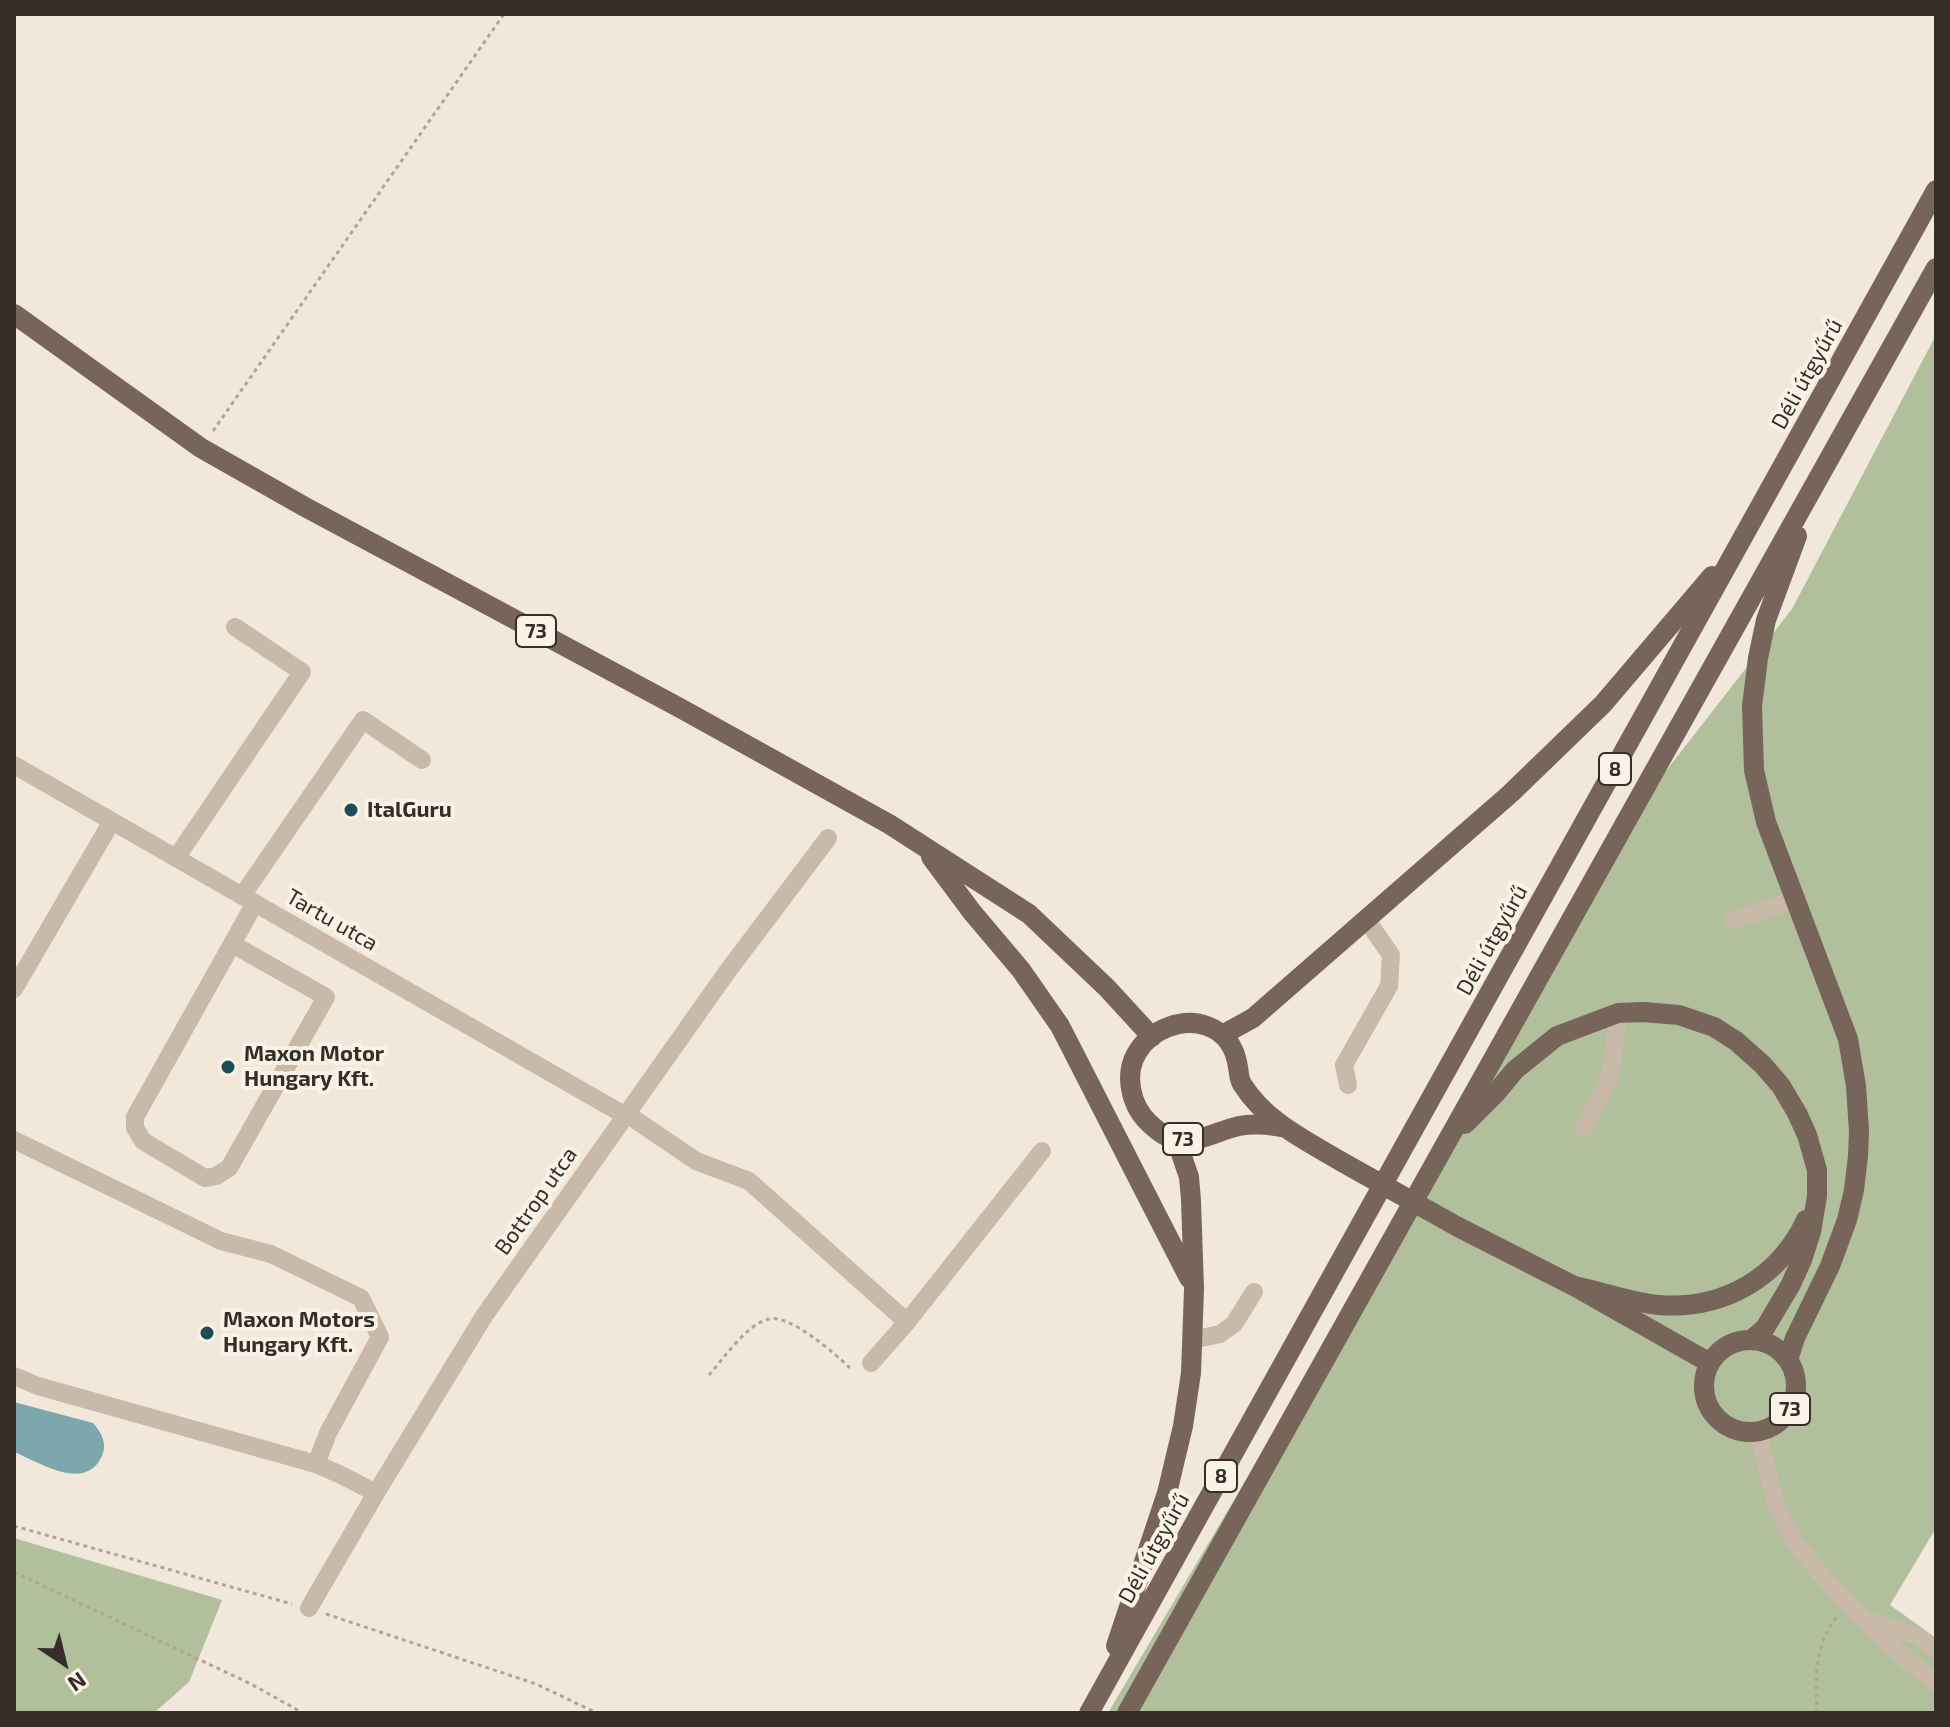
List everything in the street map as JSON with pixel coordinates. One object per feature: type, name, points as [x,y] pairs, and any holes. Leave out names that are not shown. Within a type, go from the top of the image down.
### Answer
[{"type":"main road","name":"Déli útgyűrű","points":[[1089,1713],[1936,190]]},
{"type":"main road","name":"8","points":[[1127,1713],[1936,268]]},
{"type":"main road","name":"73","points":[[14,314],[201,448],[889,824],[1029,914],[1107,988],[1152,1037],[1138,1051],[1132,1066],[1133,1100],[1141,1116],[1164,1135],[1201,1140],[1239,1126],[1257,1124],[1282,1127]]},
{"type":"main road","points":[[1788,1360],[1847,1220],[1854,1190],[1859,1131],[1848,1039],[1766,822],[1754,770],[1752,706],[1758,658],[1766,620],[1812,490]]},
{"type":"main road","points":[[1152,1037],[1179,1023],[1195,1022],[1224,1034],[1253,1018],[1510,794],[1603,704],[1743,538]]},
{"type":"main road","points":[[924,847],[972,912],[1021,970],[1060,1026],[1194,1289]]},
{"type":"main road","points":[[1436,1162],[1466,1122],[1515,1070],[1557,1036],[1618,1013],[1679,1015],[1714,1027],[1736,1041],[1781,1086],[1807,1135],[1817,1170],[1817,1196],[1802,1260],[1765,1328],[1751,1340]]},
{"type":"main road","name":"73","points":[[1224,1034],[1237,1061],[1240,1082],[1282,1127],[1458,1227],[1574,1286],[1710,1363],[1704,1389],[1713,1414],[1722,1423],[1746,1432],[1771,1427],[1782,1419],[1795,1397],[1794,1371],[1788,1360]]},
{"type":"main road","points":[[1101,1692],[1167,1493],[1183,1426],[1191,1373],[1194,1289],[1189,1177],[1176,1139]]},
{"type":"main road","points":[[1574,1286],[1658,1305],[1698,1304],[1728,1296],[1753,1284],[1774,1266],[1802,1229],[1817,1196]]},
{"type":"main road","points":[[1710,1363],[1727,1346],[1751,1340],[1765,1342],[1778,1349],[1788,1360]]},
{"type":"street","points":[[176,858],[302,672],[235,627]]},
{"type":"street","points":[[232,944],[326,997],[229,1168],[205,1178],[143,1141],[135,1128],[135,1117],[232,944],[248,900],[363,720],[422,760]]},
{"type":"street","name":"Tartu utca","points":[[14,765],[627,1115],[696,1161],[749,1181],[907,1322]]},
{"type":"street","points":[[14,989],[112,821]]},
{"type":"street","name":"Bottrop utca","points":[[309,1608],[484,1316],[727,972],[828,838]]},
{"type":"street","points":[[1733,920],[1795,899]]},
{"type":"street","points":[[1348,1085],[1344,1065],[1389,986],[1391,955],[1366,919]]},
{"type":"street","points":[[1584,1129],[1611,1075],[1618,1013]]},
{"type":"street","points":[[14,1140],[221,1241],[271,1254],[361,1298],[380,1337],[328,1433],[316,1464]]},
{"type":"street","points":[[871,1363],[1042,1151]]},
{"type":"street","points":[[1192,1340],[1220,1334],[1234,1324],[1254,1292]]},
{"type":"street","points":[[14,1376],[38,1386],[316,1464],[376,1493]]},
{"type":"street","points":[[1759,1431],[1768,1482],[1787,1530],[1847,1604],[1936,1683]]},
{"type":"street","points":[[1864,1619],[1918,1636],[1936,1650]]},
{"type":"path","points":[[201,448],[504,14]]},
{"type":"path","points":[[709,1375],[747,1332],[772,1318],[798,1327],[849,1367],[858,1368],[871,1363]]},
{"type":"path","points":[[14,1526],[309,1608],[536,1684],[597,1713]]},
{"type":"path","points":[[14,1572],[251,1684],[303,1713]]},
{"type":"path","points":[[1817,1713],[1818,1655],[1829,1627],[1847,1604]]},
{"type":"green space","points":[[1936,335],[1936,1528],[1890,1605],[1936,1638],[1936,1713],[1108,1713],[1662,776],[1792,609]]},
{"type":"green space","points":[[14,1538],[222,1600],[189,1682],[154,1713],[14,1713]]},
{"type":"water","points":[[14,1402],[93,1423],[103,1439],[101,1458],[93,1468],[72,1474],[14,1452]]},
{"type":"place","name":"ItalGuru","points":[[351,810]]},
{"type":"place","name":"Maxon Motor Hungary Kft.","points":[[228,1067]]},
{"type":"place","name":"Maxon Motors Hungary Kft.","points":[[207,1333]]}]
